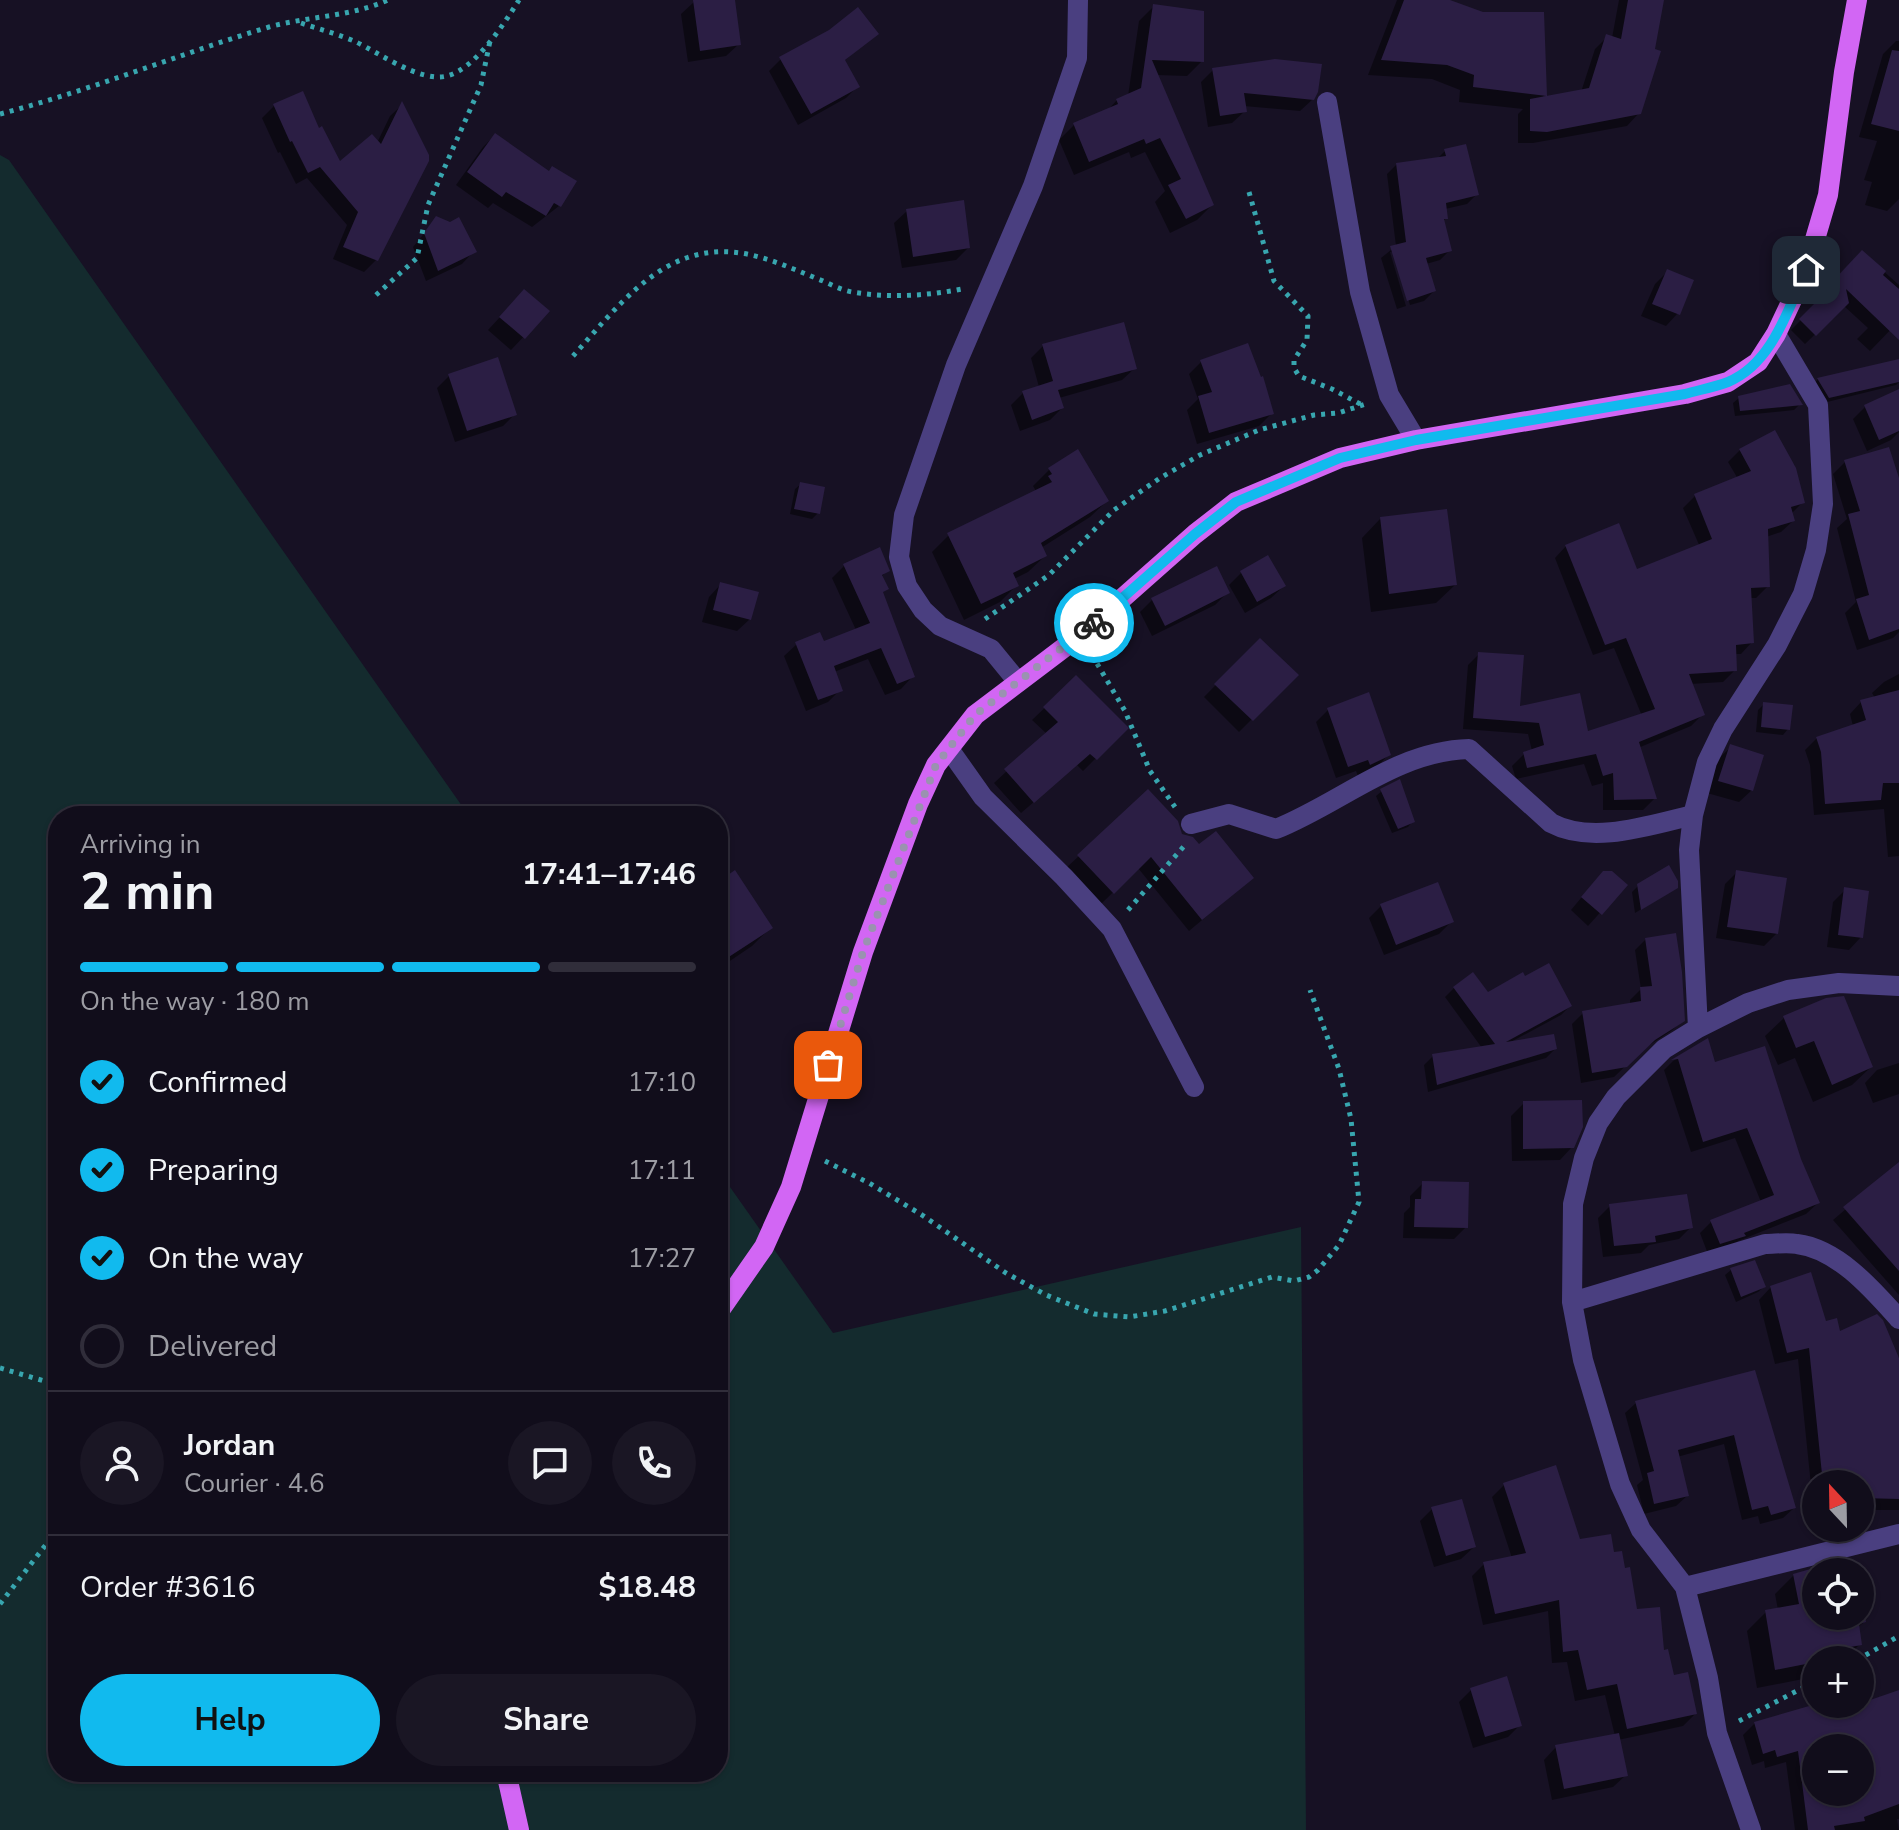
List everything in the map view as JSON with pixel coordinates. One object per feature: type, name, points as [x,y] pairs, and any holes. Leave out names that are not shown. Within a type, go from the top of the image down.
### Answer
[{"type":"main road","points":[[728,1299],[764,1247],[791,1187],[863,952],[918,804],[936,765],[975,715],[1082,634],[1236,502],[1340,458],[1416,440],[1685,394],[1728,382],[1758,362],[1776,334],[1806,270],[1828,195],[1857,0]]},
{"type":"main road","points":[[508,1782],[519,1830]]},
{"type":"street","points":[[1018,682],[991,649],[940,626],[914,598],[907,586],[899,557],[904,515],[956,365],[1033,186],[1077,58],[1078,0]]},
{"type":"street","points":[[1327,102],[1360,292],[1389,395],[1416,440]]},
{"type":"street","points":[[1698,1028],[1689,850],[1693,815],[1712,751],[1777,645],[1803,594],[1816,550],[1823,504],[1818,405],[1776,334]]},
{"type":"street","points":[[949,749],[983,797],[1112,929],[1194,1087]]},
{"type":"street","points":[[1191,824],[1229,814],[1276,829],[1323,808],[1352,789],[1413,758],[1433,752],[1469,749],[1551,823],[1566,831],[1589,833],[1638,827],[1693,815]]},
{"type":"street","points":[[1751,1830],[1717,1733],[1708,1678],[1685,1587],[1641,1530],[1620,1484],[1583,1360],[1572,1302],[1573,1204],[1584,1158],[1598,1123],[1616,1097],[1664,1049],[1748,1003],[1788,990],[1839,983],[1899,986]]},
{"type":"street","points":[[1572,1302],[1765,1244],[1798,1244],[1819,1251],[1857,1274],[1899,1319]]},
{"type":"street","points":[[1685,1587],[1819,1551],[1899,1534]]},
{"type":"path","points":[[0,114],[82,91],[274,26],[356,12],[388,0]]},
{"type":"path","points":[[299,22],[354,41],[426,76],[447,76],[465,65],[490,41],[519,0]]},
{"type":"path","points":[[376,295],[417,258],[428,205],[481,85],[490,41]]},
{"type":"path","points":[[1249,192],[1274,281],[1308,316],[1307,340],[1294,360],[1294,368],[1299,376],[1363,406]]},
{"type":"path","points":[[573,356],[632,293],[669,265],[700,253],[735,251],[766,258],[849,291],[891,296],[941,293],[990,284]]},
{"type":"path","points":[[959,636],[1049,575],[1114,510],[1200,455],[1259,430],[1314,415],[1338,413],[1389,395]]},
{"type":"path","points":[[1082,634],[1101,673],[1125,711],[1150,771],[1167,799],[1191,824],[1185,845],[1112,929]]},
{"type":"path","points":[[803,1149],[922,1215],[1006,1273],[1046,1295],[1094,1314],[1129,1317],[1165,1311],[1272,1277],[1294,1281],[1309,1277],[1339,1245],[1359,1202],[1351,1119],[1339,1069],[1310,990]]},
{"type":"path","points":[[0,1368],[48,1382]]},
{"type":"path","points":[[0,1604],[48,1542]]},
{"type":"path","points":[[1874,1650],[1899,1636]]},
{"type":"path","points":[[1717,1733],[1802,1688]]},
{"type":"green space","points":[[0,155],[9,160],[462,806],[48,806],[48,1782],[728,1782],[728,1184],[833,1333],[1301,1227],[1306,1830],[0,1830]]},
{"type":"building","points":[[693,0],[735,0],[741,45],[700,51]]},
{"type":"building","points":[[1404,0],[1450,0],[1483,12],[1544,12],[1547,96],[1473,87],[1474,75],[1447,65],[1381,60]]},
{"type":"building","points":[[1628,0],[1664,0],[1655,49],[1661,51],[1641,114],[1547,132],[1530,131],[1530,99],[1589,88],[1606,34],[1621,39]]},
{"type":"building","points":[[1153,4],[1204,11],[1204,62],[1152,60],[1214,205],[1186,219],[1168,185],[1181,179],[1160,138],[1146,144],[1144,139],[1089,162],[1073,123],[1118,104],[1116,99],[1141,88]]},
{"type":"building","points":[[858,7],[879,34],[845,60],[860,87],[811,114],[779,57],[829,30]]},
{"type":"building","points":[[1892,50],[1899,51],[1899,131],[1871,124]]},
{"type":"building","points":[[1275,59],[1322,64],[1314,100],[1244,93],[1247,112],[1220,116],[1212,68]]},
{"type":"building","points":[[303,91],[319,128],[322,126],[340,161],[372,134],[381,144],[402,101],[429,155],[429,161],[378,261],[343,247],[358,212],[320,167],[308,173],[273,104]]},
{"type":"building","points":[[495,133],[549,171],[552,166],[577,181],[561,207],[554,203],[546,216],[506,192],[502,197],[467,172]]},
{"type":"building","points":[[1466,144],[1479,195],[1446,203],[1448,219],[1444,219],[1452,251],[1426,258],[1436,291],[1407,301],[1390,246],[1406,242],[1396,163],[1446,156],[1444,149]]},
{"type":"building","points":[[964,200],[970,248],[913,257],[906,209]]},
{"type":"building","points":[[436,216],[450,222],[459,217],[477,252],[438,271],[424,233]]},
{"type":"building","points":[[1862,250],[1886,271],[1883,275],[1899,289],[1899,340],[1846,289],[1849,303],[1816,336],[1799,319]]},
{"type":"building","points":[[1667,269],[1694,280],[1680,315],[1652,304]]},
{"type":"building","points":[[524,289],[550,311],[525,339],[499,317]]},
{"type":"building","points":[[1124,322],[1137,369],[1058,390],[1064,408],[1032,420],[1022,391],[1053,381],[1042,344]]},
{"type":"building","points":[[1248,343],[1263,376],[1274,414],[1209,433],[1198,396],[1212,392],[1200,360]]},
{"type":"building","points":[[498,357],[517,415],[467,431],[448,374]]},
{"type":"building","points":[[1899,359],[1899,382],[1829,398],[1817,378]]},
{"type":"building","points":[[1790,384],[1803,405],[1740,411],[1738,396]]},
{"type":"building","points":[[1899,389],[1899,431],[1879,440],[1864,405]]},
{"type":"building","points":[[1775,430],[1796,468],[1805,503],[1791,507],[1795,521],[1768,529],[1770,587],[1751,588],[1754,643],[1736,645],[1737,671],[1689,674],[1705,715],[1639,742],[1657,799],[1614,800],[1613,773],[1603,776],[1596,754],[1527,768],[1523,752],[1544,745],[1539,723],[1473,718],[1478,652],[1524,655],[1520,706],[1580,693],[1588,731],[1655,709],[1626,638],[1605,645],[1565,545],[1619,523],[1637,569],[1712,539],[1694,494],[1751,471],[1739,449]]},
{"type":"building","points":[[1889,447],[1899,478],[1899,629],[1869,640],[1856,599],[1869,595],[1848,514],[1860,511],[1844,460]]},
{"type":"building","points":[[1078,449],[1109,501],[1041,543],[1047,556],[1013,573],[1019,586],[981,604],[947,533],[1052,482],[1048,468]]},
{"type":"building","points":[[800,482],[825,487],[820,514],[794,509]]},
{"type":"building","points":[[1447,509],[1457,585],[1389,594],[1380,517]]},
{"type":"building","points":[[880,547],[890,571],[882,575],[889,589],[883,592],[915,677],[897,684],[881,648],[834,666],[843,691],[818,700],[795,642],[820,632],[824,641],[870,623],[843,564]]},
{"type":"building","points":[[1268,555],[1286,586],[1257,602],[1240,571]]},
{"type":"building","points":[[1217,566],[1230,593],[1165,626],[1151,598]]},
{"type":"building","points":[[720,582],[759,592],[751,620],[713,610]]},
{"type":"building","points":[[1260,638],[1299,675],[1253,721],[1214,684]]},
{"type":"building","points":[[1076,675],[1129,728],[1097,760],[1090,754],[1034,803],[1004,769],[1058,722],[1043,707]]},
{"type":"building","points":[[1899,690],[1899,783],[1883,783],[1881,800],[1825,804],[1821,752],[1816,737],[1866,720],[1860,700]]},
{"type":"building","points":[[1369,692],[1391,755],[1370,765],[1368,760],[1348,767],[1327,708]]},
{"type":"building","points":[[1763,702],[1793,705],[1790,730],[1761,727]]},
{"type":"building","points":[[1730,744],[1764,755],[1753,791],[1718,781]]},
{"type":"building","points":[[1400,779],[1415,822],[1398,829],[1380,789]]},
{"type":"building","points":[[1148,789],[1178,821],[1182,834],[1193,837],[1199,844],[1216,831],[1254,878],[1202,920],[1151,857],[1114,894],[1077,855]]},
{"type":"building","points":[[1669,865],[1678,881],[1678,888],[1641,910],[1637,884]]},
{"type":"building","points":[[735,870],[773,928],[728,957],[728,875]]},
{"type":"building","points":[[1736,870],[1787,878],[1778,934],[1727,927]]},
{"type":"building","points":[[1603,871],[1612,871],[1628,885],[1602,915],[1581,897]]},
{"type":"building","points":[[1438,882],[1454,922],[1396,945],[1380,904]]},
{"type":"building","points":[[1844,887],[1869,891],[1863,938],[1838,935]]},
{"type":"building","points":[[1676,933],[1685,1021],[1655,1040],[1627,1067],[1592,1073],[1582,1011],[1641,1001],[1640,987],[1652,986],[1645,938]]},
{"type":"building","points":[[1549,963],[1572,1006],[1506,1042],[1554,1034],[1557,1049],[1437,1085],[1432,1054],[1495,1044],[1453,987],[1473,972],[1488,992],[1523,972],[1525,976]]},
{"type":"building","points":[[1844,996],[1873,1067],[1832,1085],[1814,1041],[1796,1048],[1783,1016],[1826,998]]},
{"type":"building","points":[[1708,1038],[1715,1062],[1765,1046],[1801,1159],[1820,1203],[1744,1233],[1746,1236],[1720,1244],[1710,1220],[1774,1195],[1747,1128],[1703,1142],[1678,1059],[1671,1060]]},
{"type":"building","points":[[1582,1100],[1583,1127],[1574,1148],[1523,1149],[1523,1101]]},
{"type":"building","points":[[1899,1162],[1899,1271],[1843,1207]]},
{"type":"building","points":[[1422,1181],[1469,1182],[1468,1228],[1414,1227],[1415,1199],[1421,1199]]},
{"type":"building","points":[[1687,1194],[1693,1228],[1655,1236],[1656,1242],[1614,1246],[1609,1204]]},
{"type":"building","points":[[1755,1260],[1766,1287],[1741,1297],[1730,1268]]},
{"type":"building","points":[[1811,1272],[1826,1321],[1837,1318],[1840,1331],[1877,1314],[1883,1320],[1899,1358],[1899,1499],[1874,1498],[1874,1470],[1822,1470],[1809,1348],[1787,1353],[1770,1286]]},
{"type":"building","points":[[1755,1370],[1796,1508],[1771,1515],[1768,1506],[1752,1510],[1734,1435],[1678,1450],[1689,1496],[1654,1504],[1647,1473],[1654,1471],[1635,1401]]},
{"type":"building","points":[[1556,1465],[1580,1539],[1611,1534],[1614,1552],[1622,1551],[1625,1568],[1630,1567],[1637,1609],[1660,1607],[1664,1650],[1668,1649],[1674,1675],[1688,1672],[1697,1714],[1627,1729],[1617,1684],[1587,1690],[1578,1650],[1563,1652],[1559,1600],[1495,1614],[1483,1562],[1526,1553],[1503,1483]]},
{"type":"building","points":[[1462,1499],[1476,1547],[1446,1556],[1431,1507]]},
{"type":"building","points":[[1802,1571],[1802,1630],[1860,1630],[1862,1645],[1802,1646],[1802,1665],[1775,1670],[1765,1610],[1799,1604],[1793,1574]]},
{"type":"building","points":[[1507,1676],[1522,1726],[1485,1737],[1470,1688]]},
{"type":"building","points":[[1899,1690],[1899,1804],[1864,1817],[1865,1821],[1834,1826],[1835,1830],[1808,1830],[1805,1806],[1874,1806],[1874,1734],[1802,1734],[1802,1783],[1798,1751],[1777,1757],[1775,1750],[1763,1754],[1754,1722],[1802,1708],[1802,1718],[1874,1718],[1874,1699]]},
{"type":"building","points":[[1619,1733],[1628,1776],[1564,1789],[1555,1745]]},
{"type":"way so far","points":[[828,1065],[863,952],[918,804],[936,765],[975,715],[1094,623]]},
{"type":"route","points":[[1094,623],[1236,502],[1340,458],[1416,440],[1685,394],[1728,382],[1758,362],[1776,334],[1806,270]]}]
